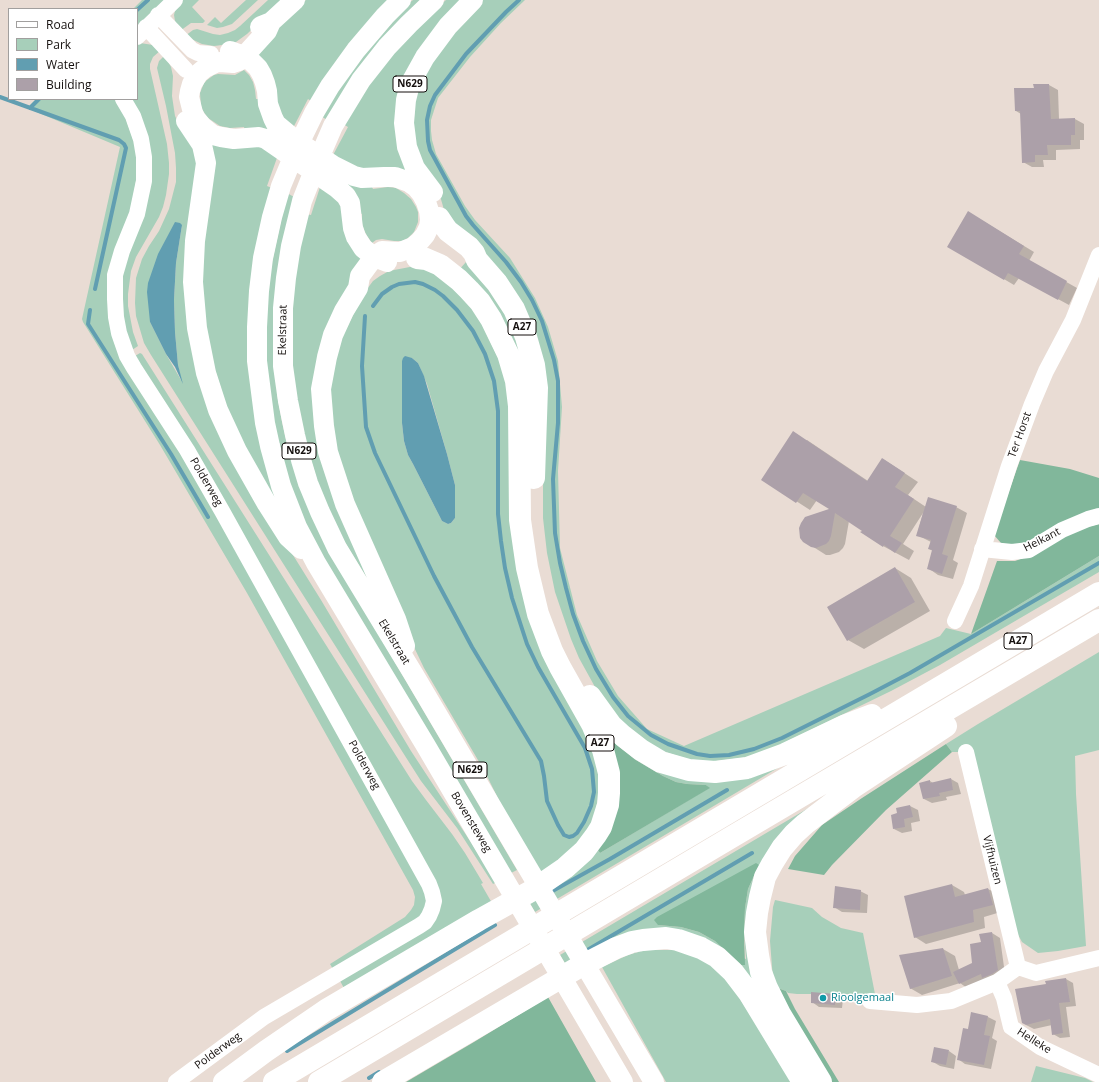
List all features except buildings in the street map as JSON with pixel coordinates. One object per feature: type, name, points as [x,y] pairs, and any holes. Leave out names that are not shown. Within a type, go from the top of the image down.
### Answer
[{"type":"highway","name":"A27","points":[[435,224],[469,257],[477,260],[507,297],[520,323],[531,352],[537,388],[534,505],[535,535],[540,567],[550,606],[564,647],[587,692],[600,712],[611,725],[641,750],[661,762],[689,770],[715,772],[747,768],[785,754],[846,725],[936,689]]},
{"type":"highway","name":"A27","points":[[224,1082],[326,1010],[533,890],[565,868],[584,851],[596,835],[603,822],[608,805],[610,783],[603,750],[592,724],[552,651],[538,614],[526,568],[520,514],[519,406],[516,380],[508,354],[491,319],[480,302],[469,290],[440,265],[426,259],[418,258]]},
{"type":"highway","name":"A27","points":[[274,1082],[1099,593]]},
{"type":"highway","name":"A27","points":[[319,1082],[1099,620]]},
{"type":"highway","name":"A27","points":[[821,1082],[780,1014],[761,972],[755,932],[757,913],[765,877],[782,848],[794,834],[828,805],[942,729],[1022,665]]},
{"type":"highway","points":[[382,1082],[578,967],[616,948],[632,942],[666,938],[678,940],[701,948],[717,957],[733,972],[749,993],[803,1082]]},
{"type":"main road","points":[[189,77],[198,74],[205,68],[215,63],[233,63],[239,61],[237,54],[238,49],[261,26],[271,22],[295,0]]},
{"type":"main road","name":"N629","points":[[316,563],[298,527],[281,486],[265,423],[258,369],[256,327],[258,290],[267,237],[281,186],[314,113],[330,86],[356,50],[401,0]]},
{"type":"main road","name":"Ekelstraat","points":[[414,675],[337,548],[308,483],[295,435],[283,366],[283,308],[291,246],[302,201],[333,126],[361,80],[386,47],[434,0]]},
{"type":"main road","name":"N629","points":[[435,224],[439,208],[432,191],[415,168],[407,147],[404,123],[406,100],[410,84],[425,57],[448,26],[473,0]]},
{"type":"main road","points":[[219,52],[237,54],[254,65],[262,76],[267,91],[269,110],[276,124],[309,149],[334,166],[350,174],[362,178],[395,177],[409,182],[416,187],[426,202],[435,224],[434,242],[425,252],[418,258],[399,263],[382,260],[363,248],[356,237],[353,228],[350,203],[346,196],[337,188],[266,139],[259,137],[234,139],[213,135],[206,130],[196,119],[189,97],[190,66],[196,61],[210,54],[219,52]]},
{"type":"main road","name":"N629","points":[[189,77],[181,79],[178,87],[178,97],[184,117],[202,145],[206,162],[206,174],[195,241],[193,282],[197,328],[206,373],[218,410],[237,451],[267,504],[288,537],[316,563]]},
{"type":"main road","points":[[382,260],[382,250],[400,252],[413,247],[425,235],[429,228],[435,224]]},
{"type":"main road","name":"N629","points":[[382,260],[360,276],[358,288],[338,323],[327,357],[322,389],[324,426],[328,452],[345,504],[396,618],[414,675],[654,1082]]},
{"type":"main road","name":"Bovensteweg","points":[[316,563],[504,878],[623,1082]]},
{"type":"street","points":[[175,0],[142,32],[189,77]]},
{"type":"street","points":[[158,16],[192,50],[198,53],[210,54]]},
{"type":"street","name":"Polderweg","points":[[124,100],[133,116],[141,139],[144,157],[144,181],[137,214],[122,251],[115,276],[114,299],[116,317],[119,333],[127,356],[187,450],[222,511],[429,884],[434,901],[432,909],[425,922],[264,1017],[176,1082]]},
{"type":"street","name":"Ter Horst","points":[[955,620],[971,586],[1009,466],[1032,404],[1046,371],[1073,320],[1099,255]]},
{"type":"street","name":"Heikant","points":[[982,549],[1012,552],[1029,550],[1062,530],[1099,516]]},
{"type":"street","name":"Vijfhuizen","points":[[966,752],[1018,967]]},
{"type":"street","points":[[870,1001],[917,1005],[951,1001],[998,982],[1018,967],[1036,973],[1099,958]]},
{"type":"street","name":"Helleke","points":[[998,982],[1004,998],[1011,1027],[1040,1047],[1099,1075]]},
{"type":"green space","points":[[142,0],[166,0],[138,26],[138,8],[134,8]]},
{"type":"green space","points":[[181,0],[199,0],[192,7],[205,21],[203,23],[191,23],[180,31],[174,15]]},
{"type":"green space","points":[[246,0],[258,0],[232,24],[217,28],[207,25],[215,17],[221,23]]},
{"type":"green space","points":[[268,0],[283,0],[247,34],[236,42],[214,46],[202,44],[185,36],[197,29],[220,35],[235,30]]},
{"type":"green space","points":[[306,0],[391,0],[311,101],[308,99],[293,128],[285,123],[255,58],[280,24]]},
{"type":"green space","points":[[413,0],[423,0],[327,120],[321,116],[340,83]]},
{"type":"green space","points":[[446,0],[465,0],[417,64],[411,171],[368,172],[332,157],[348,127],[343,124],[381,67]]},
{"type":"green space","points":[[476,0],[525,0],[501,23],[470,57],[438,98],[431,120],[432,140],[436,154],[465,206],[475,220],[510,258],[535,298],[548,327],[558,361],[562,407],[558,471],[560,548],[577,615],[597,661],[618,696],[647,729],[684,746],[940,636],[946,628],[971,634],[1099,556],[1099,572],[940,665],[891,691],[757,756],[700,763],[662,751],[640,738],[614,714],[595,687],[579,658],[571,639],[555,592],[547,553],[543,518],[545,430],[543,373],[445,213],[440,196],[419,164],[410,106],[443,38]]},
{"type":"green space","points":[[140,43],[153,45],[161,50],[153,57],[150,64],[150,69],[167,144],[169,174],[163,207],[159,217],[136,257],[131,271],[128,306],[133,332],[138,346],[132,350],[129,349],[118,289],[145,202],[128,100],[138,100],[138,44]]},
{"type":"green space","points":[[165,55],[171,67],[173,76],[172,96],[175,116],[197,151],[192,323],[255,494],[321,600],[411,751],[497,882],[493,884],[457,828],[421,781],[144,343],[136,316],[136,278],[142,259],[159,231],[169,209],[176,182],[175,153],[157,68],[159,61]],"holes":[[[182,225],[176,263],[174,300],[175,332],[181,380],[150,322]]]},
{"type":"green space","points":[[244,70],[253,82],[256,99],[260,99],[275,131],[245,131],[244,127],[230,128],[220,126],[208,118],[203,111],[200,93],[204,83],[207,80],[214,75],[235,75]]},
{"type":"green space","points":[[35,100],[119,100],[140,159],[112,315],[181,447],[429,893],[423,917],[334,971],[330,964],[405,917],[414,905],[415,897],[413,890],[247,593],[160,445],[83,322],[82,319],[120,147],[27,108]]},
{"type":"green space","points":[[204,136],[256,144],[278,155],[267,186],[272,188],[255,262],[284,514],[239,448],[202,327]]},
{"type":"green space","points":[[343,179],[371,185],[373,189],[388,187],[396,188],[404,193],[411,199],[418,212],[418,222],[414,232],[402,241],[382,239],[376,240],[372,243],[364,230],[362,224],[362,214],[358,213]]},
{"type":"green space","points":[[321,184],[338,199],[366,259],[314,387],[394,623],[326,511],[294,402],[289,311],[306,214],[311,215]]},
{"type":"green space","points":[[287,193],[294,197],[277,394],[288,448],[330,552],[517,870],[509,874],[342,593],[303,520],[279,452],[265,367],[266,290]]},
{"type":"green space","points":[[466,262],[481,277],[495,294],[504,309],[519,343],[527,372],[530,408],[529,512],[536,573],[551,625],[560,649],[574,678],[596,713],[610,730],[624,743],[637,752],[679,773],[697,777],[717,778],[746,774],[797,754],[798,756],[535,912],[528,900],[554,883],[583,859],[595,845],[605,827],[610,813],[613,799],[614,773],[607,746],[557,650],[541,607],[532,574],[527,548],[523,504],[523,402],[518,372],[510,346],[493,313],[472,286],[457,272]],"holes":[[[610,738],[636,760],[676,782],[706,785],[709,788],[600,853],[597,849],[611,827],[617,813],[618,801],[616,770],[607,741]]]},
{"type":"green space","points":[[415,266],[427,267],[464,297],[481,322],[500,362],[506,382],[509,399],[509,500],[596,757],[600,791],[593,821],[574,849],[539,874],[523,849],[485,772],[424,668],[390,597],[333,455],[330,390],[340,341],[364,293],[373,281],[389,271]],"holes":[[[412,358],[418,363],[427,384],[455,485],[455,518],[448,524],[442,521],[408,455],[404,441],[402,423],[402,361]]]},
{"type":"green space","points":[[140,353],[412,781],[465,853],[483,883],[481,884],[492,903],[345,990],[339,979],[437,910],[135,356]]},
{"type":"green space","points":[[1020,460],[1070,469],[1099,478],[1099,513],[1018,548],[1010,548],[1001,543],[994,535]]},
{"type":"green space","points":[[1099,524],[1099,556],[971,634],[997,561],[1015,561],[1029,556],[1075,530]]},
{"type":"green space","points":[[1099,652],[1099,750],[1075,756],[1086,946],[1038,953],[1022,942],[1016,931],[959,752],[952,752],[946,744]]},
{"type":"green space","points":[[610,738],[636,760],[663,776],[676,782],[706,785],[710,788],[600,853],[597,849],[612,756]]},
{"type":"green space","points":[[946,744],[952,752],[886,810],[824,875],[788,869],[795,856],[822,825]]},
{"type":"green space","points":[[817,803],[775,844],[753,981],[697,941],[566,965],[560,955]],"holes":[[[757,870],[748,889],[745,908],[744,932],[746,959],[727,951],[715,941],[699,932],[681,927],[658,925]]]},
{"type":"green space","points":[[756,863],[759,865],[748,889],[745,908],[745,965],[741,965],[715,941],[699,932],[681,927],[658,925],[654,920],[657,917]]},
{"type":"green space","points":[[775,900],[812,908],[822,917],[841,928],[863,933],[875,994],[797,994],[788,993],[775,987],[773,980],[770,941]]},
{"type":"green space","points":[[645,950],[675,950],[704,959],[728,980],[793,1082],[666,1082],[602,967],[628,955]]},
{"type":"green space","points":[[775,987],[786,991],[795,1009],[839,1082],[827,1082]]},
{"type":"green space","points":[[548,997],[596,1082],[406,1082],[474,1042]]},
{"type":"green space","points":[[1036,1066],[1085,1078],[1093,1082],[1031,1082]]},
{"type":"water","points":[[175,222],[182,225],[176,263],[174,300],[178,365],[183,384],[150,322],[147,292],[148,283],[158,254]]},
{"type":"water","points":[[405,356],[412,358],[418,363],[424,376],[455,485],[455,518],[448,524],[442,521],[408,455],[404,441],[402,423],[402,361]]},
{"type":"waterway","points":[[138,9],[148,0]]},
{"type":"waterway","points":[[519,0],[466,54],[435,95],[430,106],[427,120],[428,141],[430,150],[466,216],[506,262],[521,282],[542,321],[554,360],[558,381],[558,423],[553,479],[555,533],[560,563],[573,614],[583,641],[596,669],[613,697],[628,716],[651,735],[668,744],[697,754],[710,756],[729,755],[754,749],[782,738],[910,673],[1099,563]]},
{"type":"waterway","points":[[0,97],[8,100]]},
{"type":"waterway","points":[[8,100],[119,140],[126,148],[95,289]]},
{"type":"waterway","points":[[30,108],[38,100]]},
{"type":"waterway","points":[[365,316],[362,366],[366,427],[375,453],[434,576],[472,647],[541,761],[547,801],[558,825],[564,835],[569,837],[573,836],[577,833],[584,822],[591,806],[594,792],[592,769],[585,748],[538,667],[527,644],[512,598],[505,568],[498,514],[498,411],[494,381],[485,354],[473,331],[457,310],[443,296],[423,284],[415,282],[399,284],[392,287],[382,294],[373,306]]},
{"type":"waterway","points":[[90,310],[88,324],[171,454],[208,517]]},
{"type":"waterway","points":[[549,893],[727,790]]},
{"type":"waterway","points":[[584,952],[752,853]]},
{"type":"waterway","points":[[287,1051],[495,925]]},
{"type":"waterway","points":[[369,1078],[379,1072]]},
{"type":"place","name":"Rioolgemaal","points":[[823,998]]}]
